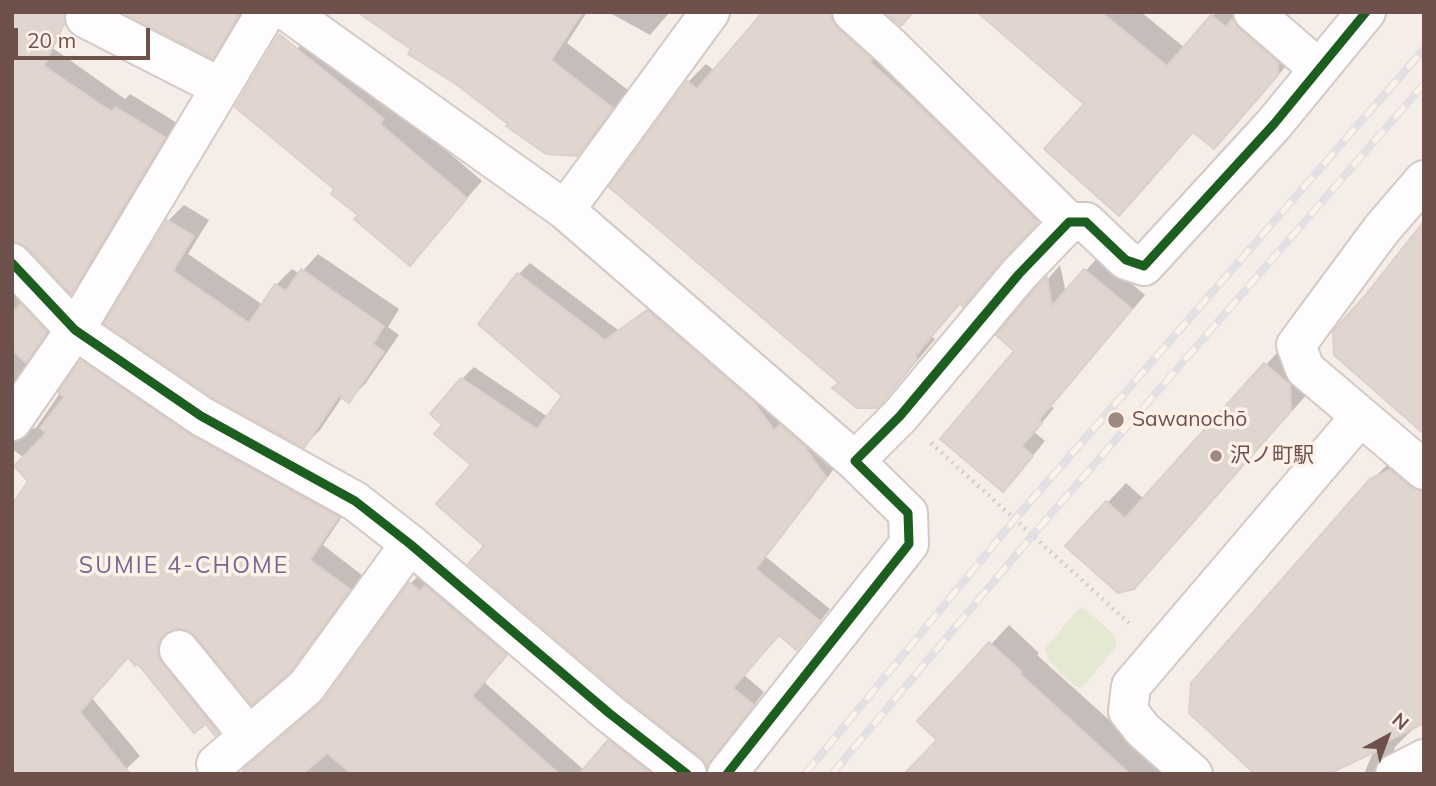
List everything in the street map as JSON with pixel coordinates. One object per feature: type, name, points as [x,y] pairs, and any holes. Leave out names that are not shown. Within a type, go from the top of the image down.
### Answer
[{"type":"street","points":[[12,421],[75,330],[265,12]]},
{"type":"street","points":[[288,12],[565,210],[855,461],[908,513],[909,544],[727,774]]},
{"type":"street","points":[[565,210],[710,12]]},
{"type":"street","points":[[852,12],[1069,222],[1086,222],[1126,260],[1144,265],[1274,124],[1366,12]]},
{"type":"street","points":[[1253,12],[1319,69]]},
{"type":"street","points":[[85,18],[220,87]]},
{"type":"street","points":[[1424,180],[1381,230],[1296,345],[1305,369],[1424,471]]},
{"type":"street","points":[[855,461],[900,416],[1019,274],[1069,222]]},
{"type":"street","points":[[12,263],[75,330],[201,416],[355,501],[411,544],[609,713],[687,774]]},
{"type":"street","points":[[1193,774],[1143,730],[1128,711],[1131,687],[1360,417]]},
{"type":"street","points":[[216,764],[306,687],[411,544]]},
{"type":"street","points":[[179,650],[249,736]]},
{"type":"street","points":[[1395,774],[1424,758]]},
{"type":"path","points":[[900,416],[1161,652]]},
{"type":"green space","points":[[1080,607],[1107,628],[1116,639],[1116,647],[1082,688],[1075,686],[1061,674],[1048,659],[1045,648]]},
{"type":"building","points":[[12,12],[65,12],[64,24],[44,66],[112,112],[115,107],[165,137],[71,294],[28,248],[12,241]]},
{"type":"building","points":[[122,12],[240,12],[213,59]]},
{"type":"building","points":[[357,12],[583,12],[551,60],[613,108],[577,156],[546,154],[506,126],[508,124],[456,84],[408,54],[411,49]]},
{"type":"building","points":[[763,12],[831,12],[831,19],[837,28],[872,59],[870,62],[1036,220],[1037,224],[1002,260],[963,307],[960,303],[915,356],[917,359],[878,408],[857,408],[832,388],[839,383],[609,187],[687,81],[697,89]]},
{"type":"building","points":[[885,12],[913,12],[901,26]]},
{"type":"building","points":[[977,12],[1101,12],[1167,66],[1211,15],[1226,27],[1232,19],[1239,29],[1278,62],[1278,75],[1214,149],[1193,132],[1119,216],[1044,149],[1084,104]]},
{"type":"building","points":[[279,34],[384,119],[380,124],[467,198],[410,266],[354,219],[358,215],[331,194],[334,189],[235,107]]},
{"type":"building","points":[[167,220],[194,236],[173,271],[249,323],[275,284],[286,291],[301,269],[384,326],[373,344],[384,352],[349,403],[339,396],[304,448],[212,397],[104,324]]},
{"type":"building","points":[[1424,221],[1424,434],[1334,355],[1333,331],[1364,297]]},
{"type":"building","points":[[1084,269],[1132,309],[1039,420],[1042,423],[1022,446],[1033,456],[1003,492],[940,439],[1014,351],[996,335],[1047,277],[1052,306]]},
{"type":"building","points":[[517,273],[605,340],[647,310],[753,401],[774,430],[780,425],[804,446],[826,477],[756,569],[820,621],[796,650],[779,635],[733,688],[754,705],[707,766],[700,757],[623,696],[468,564],[484,546],[436,504],[471,465],[434,434],[442,425],[430,414],[461,378],[537,429],[562,396],[478,324]]},
{"type":"building","points":[[21,304],[47,332],[26,363],[12,350],[12,313]]},
{"type":"building","points":[[81,360],[190,435],[339,517],[310,560],[350,589],[290,672],[252,705],[195,636],[187,630],[176,628],[165,634],[158,643],[157,653],[218,733],[215,736],[206,724],[194,733],[138,664],[135,666],[128,657],[80,712],[130,774],[12,774],[12,505],[28,481],[14,466],[46,433],[40,428],[64,397],[58,392]]},
{"type":"building","name":"沢ノ町駅","points":[[1264,363],[1290,385],[1291,411],[1134,589],[1118,593],[1065,546],[1106,501],[1125,518]]},
{"type":"building","points":[[1390,470],[1410,487],[1424,491],[1424,723],[1386,742],[1379,750],[1328,774],[1255,774],[1189,713],[1191,683],[1370,479]]},
{"type":"building","points":[[409,582],[420,591],[425,586],[507,655],[472,696],[559,774],[352,774],[327,753],[303,774],[246,774],[243,770],[324,700]]},
{"type":"building","points":[[989,642],[1022,672],[1020,674],[1130,774],[904,774],[937,740],[917,721]]},
{"type":"building","points":[[608,740],[651,774],[579,774]]},
{"type":"railway","points":[[805,774],[1015,519],[1424,49]]},
{"type":"railway","points":[[832,774],[1032,536],[1424,84]]},
{"type":"cycle path","points":[[727,774],[909,544],[908,513],[855,461],[900,416],[1019,274],[1069,222],[1086,222],[1126,260],[1144,266],[1274,124],[1366,12]]},
{"type":"cycle path","points":[[12,263],[75,330],[201,416],[355,501],[410,544],[609,713],[687,774]]},
{"type":"place","name":"Sawanochō","points":[[1116,420]]},
{"type":"place","name":"沢ノ町駅","points":[[1216,456]]},
{"type":"district","name":"SUMIE 4-CHOME","points":[[184,566]]}]
